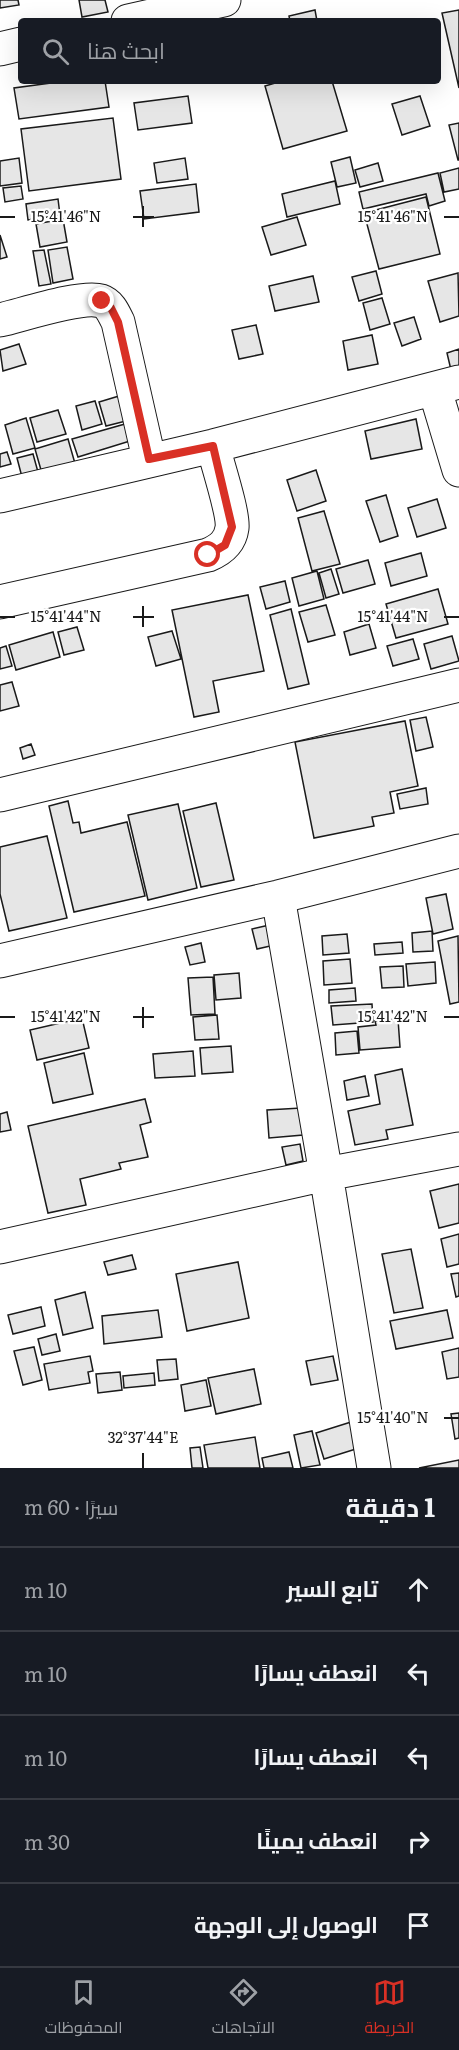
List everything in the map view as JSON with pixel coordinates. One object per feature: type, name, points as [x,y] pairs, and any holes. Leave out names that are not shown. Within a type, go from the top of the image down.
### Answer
[{"type":"street","points":[[141,12],[224,0]]},
{"type":"street","points":[[0,49],[18,45]]},
{"type":"street","points":[[0,320],[86,299],[102,301],[111,308],[118,322],[149,459]]},
{"type":"street","points":[[0,496],[149,459],[213,446],[447,386],[459,470]]},
{"type":"street","points":[[0,602],[217,551],[225,545],[232,527],[213,446]]},
{"type":"street","points":[[0,795],[459,685]]},
{"type":"street","points":[[0,962],[278,897],[459,851]]},
{"type":"street","points":[[278,897],[374,1468]]},
{"type":"street","points":[[0,1247],[326,1174],[459,1149]]},
{"type":"building","points":[[0,0],[18,0],[19,5],[0,8]]},
{"type":"building","points":[[79,0],[105,0],[108,12],[82,17]]},
{"type":"building","points":[[315,10],[316,18],[289,18],[289,16]]},
{"type":"building","points":[[459,10],[459,88],[442,13]]},
{"type":"building","points":[[44,84],[105,84],[109,107],[19,119],[14,88]]},
{"type":"building","points":[[333,84],[347,131],[283,149],[265,86]]},
{"type":"building","points":[[188,96],[192,123],[138,130],[134,103]]},
{"type":"building","points":[[420,96],[430,126],[402,135],[392,104]]},
{"type":"building","points":[[113,118],[121,179],[29,191],[21,129]]},
{"type":"building","points":[[459,123],[459,160],[458,160],[449,125]]},
{"type":"building","points":[[350,157],[356,183],[337,187],[331,162]]},
{"type":"building","points":[[19,158],[22,183],[0,186],[0,161]]},
{"type":"building","points":[[185,158],[188,179],[157,183],[154,163]]},
{"type":"building","points":[[378,163],[383,181],[360,187],[355,170]]},
{"type":"building","points":[[459,168],[459,189],[444,192],[440,173]]},
{"type":"building","points":[[438,173],[445,201],[429,206],[426,194],[363,209],[359,192]]},
{"type":"building","points":[[335,181],[340,204],[287,217],[282,194]]},
{"type":"building","points":[[196,184],[199,212],[144,219],[140,191]]},
{"type":"building","points":[[21,186],[23,199],[5,202],[3,188]]},
{"type":"building","points":[[426,197],[440,254],[379,269],[364,213]]},
{"type":"building","points":[[58,199],[60,215],[28,220],[26,204]]},
{"type":"building","points":[[297,217],[306,245],[271,255],[262,227]]},
{"type":"building","points":[[63,219],[67,242],[40,247],[36,224]]},
{"type":"building","points":[[0,235],[7,257],[0,259]]},
{"type":"building","points":[[67,247],[73,279],[53,283],[48,250]]},
{"type":"building","points":[[44,250],[51,284],[39,286],[33,251]]},
{"type":"building","points":[[376,271],[382,294],[359,301],[352,277]]},
{"type":"building","points":[[458,273],[459,316],[440,322],[428,281]]},
{"type":"building","points":[[313,276],[319,302],[275,311],[269,286]]},
{"type":"building","points":[[382,298],[390,324],[370,330],[363,303]]},
{"type":"building","points":[[414,317],[421,339],[402,346],[394,323]]},
{"type":"building","points":[[256,325],[263,354],[239,359],[232,330]]},
{"type":"building","points":[[372,335],[378,364],[348,370],[343,341]]},
{"type":"building","points":[[19,344],[26,364],[3,371],[0,350]]},
{"type":"building","points":[[459,349],[459,368],[451,370],[447,353]]},
{"type":"building","points":[[119,396],[126,421],[106,426],[99,402]]},
{"type":"building","points":[[95,401],[102,424],[82,430],[76,406]]},
{"type":"building","points":[[58,410],[66,434],[37,442],[30,418]]},
{"type":"building","points":[[26,418],[35,448],[13,454],[5,425]]},
{"type":"building","points":[[416,419],[422,449],[371,459],[365,431]]},
{"type":"building","points":[[125,424],[130,441],[78,457],[72,439]]},
{"type":"building","points":[[68,439],[76,467],[43,477],[35,449]]},
{"type":"building","points":[[7,452],[11,464],[0,467],[0,454]]},
{"type":"building","points":[[33,454],[38,472],[22,477],[17,458]]},
{"type":"building","points":[[316,470],[326,501],[297,511],[287,480]]},
{"type":"building","points":[[386,495],[398,536],[380,542],[366,501]]},
{"type":"building","points":[[437,499],[446,528],[417,537],[408,508]]},
{"type":"building","points":[[324,511],[340,564],[312,571],[298,518]]},
{"type":"building","points":[[421,553],[427,576],[391,586],[385,563]]},
{"type":"building","points":[[368,560],[375,584],[343,593],[336,569]]},
{"type":"building","points":[[331,569],[339,594],[326,598],[319,573]]},
{"type":"building","points":[[317,571],[324,599],[299,606],[292,578]]},
{"type":"building","points":[[285,581],[290,602],[266,609],[260,587]]},
{"type":"building","points":[[438,589],[448,624],[396,638],[386,604]]},
{"type":"building","points":[[248,595],[264,671],[213,681],[219,712],[194,717],[172,610]]},
{"type":"building","points":[[326,605],[335,635],[308,642],[299,612]]},
{"type":"building","points":[[291,609],[309,684],[288,689],[270,615]]},
{"type":"building","points":[[369,624],[376,648],[350,655],[344,632]]},
{"type":"building","points":[[77,627],[84,650],[64,655],[58,632]]},
{"type":"building","points":[[172,631],[181,659],[156,666],[148,637]]},
{"type":"building","points":[[53,632],[60,657],[16,670],[9,645]]},
{"type":"building","points":[[452,636],[459,661],[431,669],[424,644]]},
{"type":"building","points":[[413,639],[419,659],[393,666],[387,646]]},
{"type":"building","points":[[6,646],[12,666],[0,669],[0,648]]},
{"type":"building","points":[[12,682],[19,706],[0,711],[0,685]]},
{"type":"building","points":[[426,717],[433,747],[416,751],[410,720]]},
{"type":"building","points":[[405,721],[418,786],[390,792],[394,813],[372,817],[374,826],[314,838],[295,742]]},
{"type":"building","points":[[31,744],[35,755],[23,759],[20,748]]},
{"type":"building","points":[[426,788],[428,804],[400,809],[397,794]]},
{"type":"building","points":[[68,801],[73,823],[79,822],[81,833],[127,822],[145,896],[74,912],[49,806]]},
{"type":"building","points":[[216,803],[234,880],[201,887],[183,811]]},
{"type":"building","points":[[178,804],[197,888],[148,900],[128,815]]},
{"type":"building","points":[[47,836],[67,918],[9,931],[0,894],[0,847]]},
{"type":"building","points":[[446,894],[453,929],[433,934],[426,898]]},
{"type":"building","points":[[274,924],[279,944],[257,949],[252,929]]},
{"type":"building","points":[[432,931],[433,951],[413,952],[412,933]]},
{"type":"building","points":[[347,934],[349,953],[323,955],[322,936]]},
{"type":"building","points":[[458,936],[459,1002],[450,1004],[438,941]]},
{"type":"building","points":[[402,942],[403,953],[375,955],[374,944]]},
{"type":"building","points":[[201,943],[205,962],[190,965],[185,947]]},
{"type":"building","points":[[350,959],[352,983],[324,985],[323,961]]},
{"type":"building","points":[[435,962],[436,983],[408,986],[406,964]]},
{"type":"building","points":[[403,966],[404,987],[382,988],[380,967]]},
{"type":"building","points":[[239,973],[241,998],[216,1000],[214,975]]},
{"type":"building","points":[[213,977],[215,1014],[191,1015],[188,978]]},
{"type":"building","points":[[355,988],[356,1001],[329,1003],[329,990]]},
{"type":"building","points":[[372,1004],[373,1022],[333,1025],[331,1006]]},
{"type":"building","points":[[217,1015],[219,1039],[195,1040],[193,1017]]},
{"type":"building","points":[[82,1018],[89,1048],[37,1060],[30,1030]]},
{"type":"building","points":[[398,1019],[400,1047],[360,1050],[358,1027],[376,1025],[375,1021]]},
{"type":"building","points":[[357,1031],[359,1053],[336,1055],[335,1033]]},
{"type":"building","points":[[231,1046],[233,1072],[202,1074],[200,1048]]},
{"type":"building","points":[[193,1051],[195,1076],[155,1078],[153,1054]]},
{"type":"building","points":[[84,1053],[93,1094],[53,1103],[44,1063]]},
{"type":"building","points":[[402,1069],[413,1125],[386,1130],[388,1139],[355,1145],[348,1111],[380,1104],[375,1075]]},
{"type":"building","points":[[365,1076],[369,1096],[347,1100],[344,1081]]},
{"type":"building","points":[[145,1099],[151,1122],[140,1125],[148,1157],[119,1163],[121,1169],[80,1179],[86,1205],[48,1213],[28,1126]]},
{"type":"building","points":[[301,1108],[303,1135],[269,1138],[267,1110]]},
{"type":"building","points":[[7,1112],[11,1130],[0,1132],[0,1114]]},
{"type":"building","points":[[300,1144],[303,1161],[286,1165],[282,1147]]},
{"type":"building","points":[[459,1184],[459,1223],[439,1228],[430,1191]]},
{"type":"building","points":[[459,1234],[459,1264],[447,1267],[441,1239]]},
{"type":"building","points":[[411,1249],[423,1308],[394,1313],[382,1254]]},
{"type":"building","points":[[132,1255],[136,1269],[108,1275],[104,1262]]},
{"type":"building","points":[[238,1262],[249,1318],[187,1331],[176,1274]]},
{"type":"building","points":[[459,1273],[459,1296],[456,1297],[451,1274]]},
{"type":"building","points":[[85,1292],[93,1328],[63,1335],[55,1300]]},
{"type":"building","points":[[41,1307],[45,1326],[13,1334],[8,1315]]},
{"type":"building","points":[[158,1310],[162,1337],[104,1344],[102,1316]]},
{"type":"building","points":[[447,1310],[453,1338],[396,1349],[390,1321]]},
{"type":"building","points":[[56,1334],[60,1351],[42,1355],[38,1339]]},
{"type":"building","points":[[34,1347],[42,1380],[23,1385],[14,1351]]},
{"type":"building","points":[[459,1348],[459,1377],[447,1379],[442,1352]]},
{"type":"building","points":[[90,1356],[93,1371],[88,1372],[90,1383],[49,1390],[44,1364]]},
{"type":"building","points":[[333,1356],[338,1380],[311,1385],[306,1361]]},
{"type":"building","points":[[176,1359],[178,1379],[159,1381],[157,1360]]},
{"type":"building","points":[[254,1369],[261,1404],[216,1414],[208,1378]]},
{"type":"building","points":[[120,1372],[122,1390],[98,1393],[96,1374]]},
{"type":"building","points":[[154,1373],[155,1385],[124,1388],[123,1376]]},
{"type":"building","points":[[206,1380],[211,1406],[185,1411],[181,1385]]},
{"type":"building","points":[[459,1413],[459,1438],[455,1439],[451,1414]]},
{"type":"building","points":[[351,1422],[359,1448],[324,1459],[316,1433]]},
{"type":"building","points":[[312,1431],[320,1465],[301,1468],[294,1435]]},
{"type":"building","points":[[255,1437],[260,1468],[208,1468],[204,1445]]},
{"type":"building","points":[[200,1447],[203,1468],[192,1468],[190,1448]]},
{"type":"building","points":[[289,1452],[293,1468],[264,1468],[262,1458]]},
{"type":"building","points":[[459,1460],[459,1468],[419,1468]]},
{"type":"route","points":[[102,301],[111,308],[118,322],[149,459],[213,446],[232,527],[225,545],[208,555]]}]
